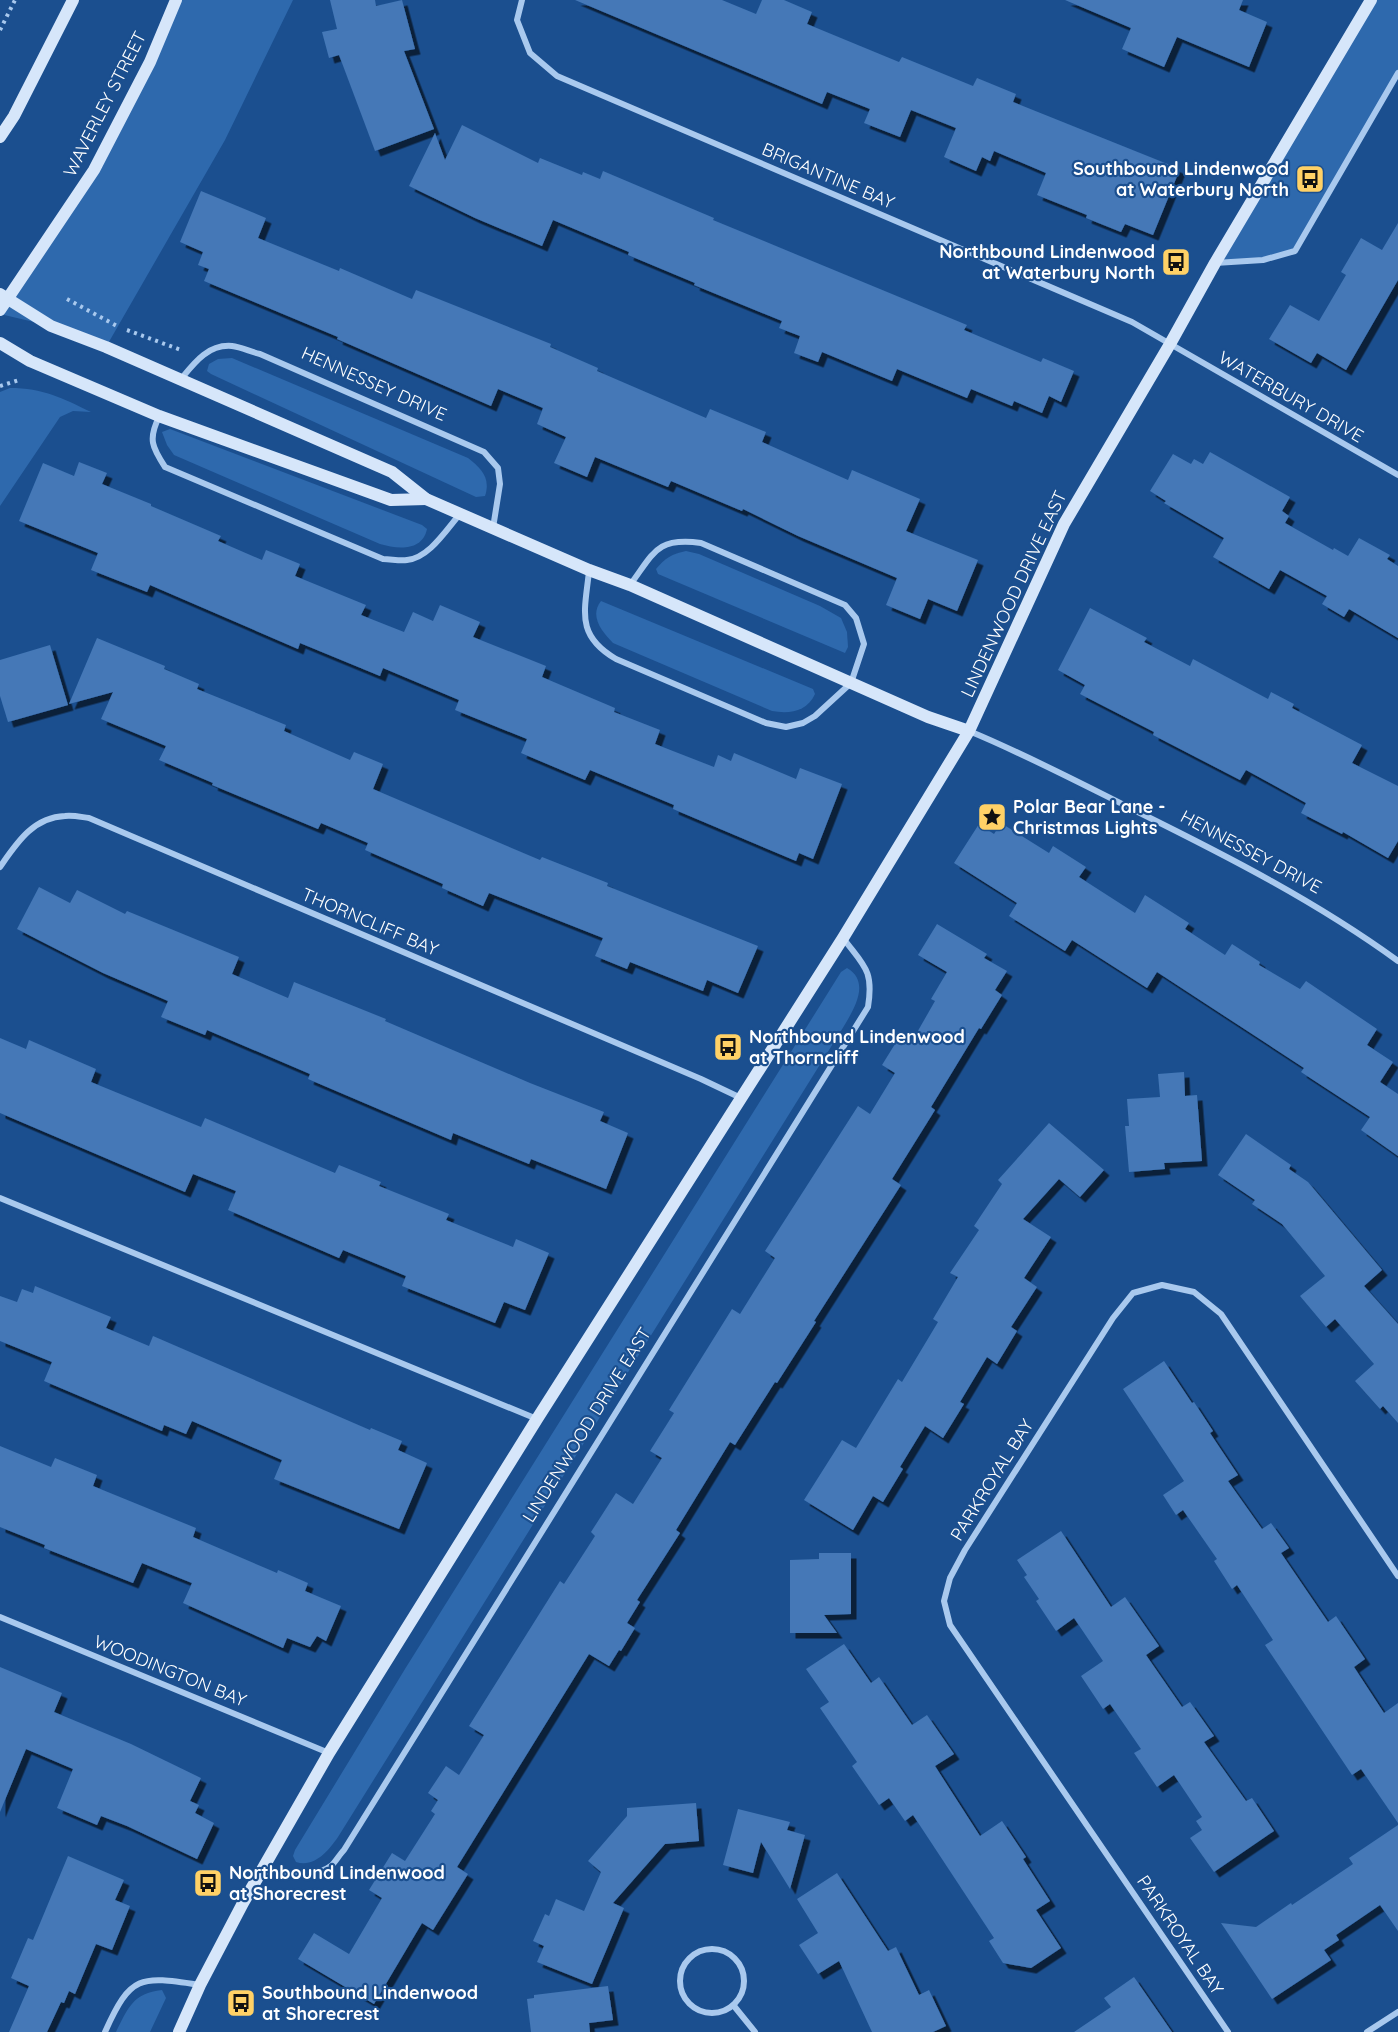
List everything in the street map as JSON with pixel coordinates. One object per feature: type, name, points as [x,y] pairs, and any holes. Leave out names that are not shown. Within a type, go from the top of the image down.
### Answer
[{"type":"street","points":[[0,137],[14,116],[73,0]]},
{"type":"street","name":"WAVERLEY STREET","points":[[0,310],[4,296],[94,170],[150,62],[177,0]]},
{"type":"street","name":"BRIGANTINE BAY","points":[[522,0],[517,20],[530,53],[557,76],[1132,322],[1170,344]]},
{"type":"street","name":"LINDENWOOD DRIVE EAST","points":[[178,2032],[200,1985],[261,1872],[329,1753],[537,1419],[843,938],[969,732],[1064,524],[1371,0]]},
{"type":"street","points":[[1215,263],[1263,260],[1295,251],[1398,73]]},
{"type":"street","points":[[0,123],[14,116]]},
{"type":"street","name":"HENNESSEY DRIVE","points":[[4,296],[51,326],[181,379],[392,472],[426,499],[459,514],[589,570],[630,585],[928,717],[1008,747],[1285,888],[1352,929],[1398,961]]},
{"type":"street","name":"HENNESSEY DRIVE","points":[[0,343],[30,361],[159,416],[391,500],[426,499]]},
{"type":"street","name":"WATERBURY DRIVE","points":[[1170,344],[1398,475]]},
{"type":"street","name":"HENNESSEY DRIVE","points":[[198,357],[214,349],[231,346],[260,354],[484,452],[498,468],[500,484],[493,528]]},
{"type":"street","points":[[181,379],[198,357]]},
{"type":"street","points":[[159,416],[151,433],[154,451],[165,467],[383,559],[406,561],[418,558],[428,550],[459,514]]},
{"type":"street","points":[[589,570],[584,616],[590,638],[601,650],[616,659],[766,723],[786,727],[803,723],[815,716],[851,683],[864,644],[856,618],[845,605],[702,543],[682,540],[664,545],[655,551],[630,585]]},
{"type":"street","name":"THORNCLIFF BAY","points":[[0,867],[16,843],[36,824],[63,815],[89,818],[701,1079],[742,1099]]},
{"type":"street","name":"LINDENWOOD DRIVE EAST","points":[[261,1872],[306,1874],[316,1872],[331,1865],[350,1840],[868,1007],[871,989],[867,969],[843,938]]},
{"type":"street","points":[[0,1198],[537,1419]]},
{"type":"street","name":"PARKROYAL BAY","points":[[1228,2032],[950,1624],[944,1602],[950,1578],[965,1550],[1113,1318],[1133,1293],[1162,1285],[1194,1292],[1221,1314],[1398,1576]]},
{"type":"street","name":"WOODINGTON BAY","points":[[0,1617],[329,1753]]},
{"type":"street","points":[[711,1948],[732,1956],[743,1972],[744,1983],[739,2001],[734,2006],[723,2013],[711,2013],[700,2011],[690,2005],[683,1996],[680,1986],[682,1968],[688,1959],[697,1952],[711,1948]]},
{"type":"street","points":[[105,2032],[116,2008],[129,1990],[140,1982],[158,1979],[200,1985]]},
{"type":"street","points":[[734,2006],[755,2032]]},
{"type":"street","points":[[1367,2032],[1398,2012]]},
{"type":"path","points":[[0,30],[15,0]]},
{"type":"path","points":[[68,299],[119,327],[198,357]]},
{"type":"shaded area","points":[[176,0],[293,0],[225,140],[106,347],[51,326],[0,314],[94,170]]},
{"type":"shaded area","points":[[1371,0],[1398,0],[1398,73],[1295,251],[1263,260],[1215,263]]},
{"type":"shaded area","points":[[232,358],[468,458],[484,474],[487,484],[485,496],[476,497],[207,371],[209,364],[218,359]]},
{"type":"shaded area","points":[[10,388],[42,392],[91,412],[73,411],[60,417],[0,506],[0,392]]},
{"type":"shaded area","points":[[170,429],[422,525],[427,529],[420,542],[408,547],[380,544],[174,455],[162,432]]},
{"type":"shaded area","points":[[686,551],[699,554],[820,606],[841,618],[847,632],[848,647],[845,653],[658,574],[656,569],[666,559]]},
{"type":"shaded area","points":[[601,601],[813,689],[815,694],[807,705],[797,710],[772,711],[613,643],[598,624],[596,612]]},
{"type":"shaded area","points":[[847,968],[854,974],[859,988],[856,1004],[844,1026],[338,1837],[321,1857],[309,1862],[296,1862],[293,1856],[295,1850],[405,1669],[841,972]]},
{"type":"shaded area","points":[[162,1990],[166,1998],[150,2032],[116,2032],[128,2009],[138,1998],[144,1994]]},
{"type":"building","points":[[330,0],[375,0],[376,6],[402,0],[415,49],[404,51],[434,129],[375,151],[339,55],[329,58],[322,32],[337,29]]},
{"type":"building","points":[[575,0],[722,0],[756,14],[762,0],[784,0],[812,12],[807,24],[899,62],[902,57],[973,86],[977,78],[1016,94],[1013,102],[1180,169],[1153,235],[1125,224],[1121,232],[1086,218],[1087,215],[1037,195],[1046,173],[994,151],[990,161],[982,157],[976,171],[944,157],[956,128],[911,110],[900,137],[864,123],[870,109],[827,92],[822,104]]},
{"type":"building","points":[[1065,0],[1243,0],[1239,10],[1267,22],[1249,67],[1177,37],[1164,67],[1122,49],[1131,28]]},
{"type":"building","points":[[462,125],[538,163],[540,158],[582,175],[583,172],[600,179],[603,171],[714,218],[713,220],[967,325],[964,330],[1041,362],[1043,358],[1074,371],[1061,402],[1049,396],[1042,413],[1014,401],[1012,406],[971,389],[967,398],[897,369],[892,381],[822,352],[818,362],[794,353],[800,336],[779,328],[782,321],[694,285],[695,283],[628,255],[629,252],[553,220],[542,246],[475,218],[409,186],[435,133],[445,160]]},
{"type":"building","points":[[201,191],[266,218],[258,238],[339,271],[340,268],[412,299],[416,290],[551,344],[550,347],[598,368],[597,371],[706,418],[710,409],[766,432],[762,442],[848,480],[852,470],[920,499],[906,531],[978,560],[957,611],[928,599],[920,619],[886,605],[897,578],[798,536],[743,509],[742,511],[671,481],[668,487],[595,457],[587,477],[554,463],[566,437],[537,424],[543,408],[498,389],[491,406],[337,339],[338,337],[204,281],[209,269],[198,265],[203,252],[180,242]]},
{"type":"building","points":[[1398,223],[1398,280],[1346,370],[1317,353],[1311,363],[1269,339],[1290,305],[1319,321],[1346,275],[1341,272],[1361,238],[1382,250]]},
{"type":"building","points":[[1210,452],[1290,497],[1282,511],[1289,516],[1285,523],[1348,556],[1359,538],[1390,555],[1387,559],[1398,566],[1398,638],[1349,609],[1344,617],[1322,604],[1327,596],[1280,570],[1269,589],[1213,557],[1224,538],[1164,503],[1166,501],[1150,491],[1173,454],[1191,464],[1194,459],[1203,464]]},
{"type":"building","points":[[79,462],[107,473],[102,484],[221,536],[218,541],[262,560],[266,550],[300,564],[295,576],[366,605],[361,615],[404,632],[413,612],[433,621],[440,605],[480,622],[473,637],[546,666],[542,677],[615,708],[614,712],[660,730],[655,744],[714,767],[718,755],[731,761],[734,753],[796,779],[800,768],[842,784],[813,859],[799,853],[796,861],[673,809],[674,805],[590,770],[585,780],[521,753],[527,739],[455,710],[459,700],[383,668],[380,676],[300,643],[298,649],[150,585],[147,592],[91,570],[98,553],[19,521],[43,463],[74,476]]},
{"type":"building","points":[[1090,608],[1147,638],[1144,642],[1190,666],[1193,659],[1268,699],[1271,692],[1294,704],[1292,708],[1362,745],[1352,763],[1398,786],[1398,841],[1388,858],[1343,832],[1342,834],[1301,813],[1306,803],[1246,770],[1240,780],[1080,694],[1085,685],[1058,670]]},
{"type":"building","points":[[97,638],[165,666],[164,669],[199,684],[197,689],[286,725],[284,731],[350,760],[354,752],[383,764],[373,789],[540,860],[542,857],[608,883],[607,886],[758,946],[738,993],[707,980],[703,991],[630,962],[627,969],[595,956],[603,938],[489,893],[483,906],[442,888],[443,884],[365,850],[368,843],[321,823],[318,829],[212,785],[213,783],[159,760],[166,746],[101,719],[113,692],[69,704]]},
{"type":"building","points":[[50,645],[68,705],[8,722],[0,696],[0,660]]},
{"type":"building","points":[[1001,823],[1049,853],[1053,846],[1086,867],[1079,877],[1135,913],[1145,895],[1189,923],[1185,929],[1225,955],[1232,944],[1260,962],[1259,965],[1300,989],[1306,981],[1377,1029],[1367,1045],[1393,1062],[1380,1082],[1398,1094],[1398,1156],[1361,1130],[1370,1117],[1301,1072],[1304,1068],[1157,972],[1147,988],[1072,940],[1065,951],[1009,916],[1017,903],[954,863],[979,824],[994,834]]},
{"type":"building","points":[[39,887],[70,903],[77,890],[125,914],[127,911],[239,957],[232,974],[288,998],[294,982],[386,1019],[385,1021],[530,1083],[604,1112],[600,1121],[628,1133],[606,1189],[531,1159],[529,1164],[453,1133],[451,1140],[308,1079],[310,1074],[207,1030],[205,1035],[161,1017],[168,1001],[103,973],[17,929]]},
{"type":"building","points":[[937,924],[987,954],[984,958],[1007,971],[995,990],[1002,995],[931,1107],[935,1110],[892,1179],[901,1185],[777,1383],[775,1382],[735,1445],[730,1442],[676,1530],[680,1533],[637,1600],[640,1602],[627,1623],[635,1628],[621,1651],[619,1650],[609,1666],[589,1654],[457,1867],[468,1874],[433,1930],[422,1923],[374,2004],[298,1959],[314,1933],[349,1954],[382,1898],[369,1890],[392,1853],[405,1861],[435,1814],[431,1811],[438,1800],[428,1793],[446,1766],[459,1775],[484,1735],[469,1726],[560,1581],[564,1584],[595,1536],[591,1532],[616,1493],[633,1504],[662,1458],[650,1451],[674,1413],[669,1410],[732,1309],[740,1314],[775,1258],[765,1251],[858,1106],[870,1114],[895,1073],[882,1065],[900,1036],[911,1043],[935,1001],[931,999],[947,972],[918,955]]},
{"type":"building","points":[[0,1038],[26,1049],[29,1040],[96,1069],[91,1082],[201,1127],[205,1118],[335,1173],[339,1165],[381,1182],[379,1186],[449,1214],[446,1220],[513,1247],[516,1239],[549,1253],[525,1310],[504,1302],[495,1323],[402,1286],[406,1276],[343,1250],[339,1258],[228,1210],[236,1191],[193,1174],[185,1192],[0,1113]]},
{"type":"building","points":[[1184,1072],[1185,1096],[1197,1095],[1202,1161],[1164,1163],[1165,1169],[1129,1172],[1125,1126],[1129,1126],[1127,1099],[1160,1097],[1158,1074]]},
{"type":"building","points":[[1049,1123],[1104,1170],[1080,1197],[1059,1179],[1023,1219],[1051,1237],[1024,1278],[1037,1287],[1011,1327],[1017,1331],[997,1364],[987,1357],[960,1402],[964,1404],[943,1438],[925,1426],[900,1467],[903,1469],[883,1502],[873,1496],[853,1530],[804,1500],[842,1440],[856,1448],[898,1379],[902,1382],[938,1322],[933,1319],[958,1277],[950,1273],[979,1230],[974,1226],[1002,1184],[998,1180]]},
{"type":"building","points":[[1246,1134],[1291,1165],[1289,1169],[1308,1182],[1382,1270],[1364,1286],[1398,1324],[1398,1423],[1383,1406],[1380,1409],[1355,1381],[1374,1364],[1335,1319],[1326,1327],[1300,1296],[1325,1276],[1282,1224],[1252,1204],[1255,1200],[1218,1175]]},
{"type":"building","points":[[35,1286],[111,1317],[106,1328],[149,1346],[153,1336],[370,1430],[371,1428],[402,1441],[398,1450],[427,1463],[399,1529],[274,1479],[282,1460],[192,1421],[186,1434],[164,1425],[162,1431],[44,1381],[52,1362],[0,1341],[0,1296],[17,1302],[22,1289],[33,1293]]},
{"type":"building","points":[[1164,1361],[1213,1431],[1210,1433],[1238,1475],[1228,1481],[1262,1529],[1271,1523],[1289,1548],[1281,1553],[1328,1622],[1336,1616],[1365,1659],[1354,1667],[1384,1713],[1398,1703],[1398,1823],[1361,1769],[1352,1775],[1265,1645],[1273,1640],[1237,1585],[1232,1589],[1214,1561],[1217,1559],[1183,1510],[1176,1515],[1163,1495],[1184,1481],[1123,1389]]},
{"type":"building","points":[[0,1446],[51,1467],[55,1458],[97,1475],[93,1486],[196,1528],[193,1537],[277,1573],[278,1570],[308,1583],[305,1591],[341,1606],[326,1641],[317,1636],[310,1647],[287,1638],[283,1648],[183,1603],[192,1583],[142,1563],[133,1583],[44,1548],[45,1545],[0,1527]]},
{"type":"building","points":[[1061,1531],[1111,1607],[1125,1597],[1159,1646],[1146,1655],[1182,1707],[1190,1702],[1214,1736],[1204,1742],[1246,1801],[1252,1798],[1274,1831],[1214,1872],[1190,1838],[1202,1830],[1196,1821],[1202,1817],[1174,1775],[1157,1787],[1134,1753],[1141,1749],[1110,1704],[1103,1709],[1081,1676],[1103,1661],[1074,1618],[1056,1631],[1036,1601],[1039,1599],[1024,1577],[1027,1575],[1017,1560]]},
{"type":"building","points":[[819,1553],[851,1553],[851,1614],[824,1615],[837,1633],[790,1633],[790,1560],[819,1559]]},
{"type":"building","points":[[844,1644],[871,1683],[879,1677],[912,1725],[927,1715],[954,1754],[935,1766],[980,1836],[1002,1821],[1026,1857],[1023,1859],[1050,1901],[1036,1910],[1061,1948],[1031,1968],[1003,1963],[989,1941],[994,1938],[913,1815],[905,1821],[889,1798],[879,1805],[852,1766],[857,1762],[820,1708],[829,1702],[806,1669]]},
{"type":"building","points":[[0,1667],[62,1693],[54,1712],[131,1744],[201,1778],[190,1801],[199,1805],[195,1813],[214,1823],[197,1859],[101,1816],[97,1825],[57,1808],[73,1769],[26,1749],[0,1812]]},
{"type":"building","points":[[696,1803],[699,1841],[665,1844],[613,1903],[624,1908],[592,1984],[537,1962],[544,1946],[533,1941],[545,1914],[549,1916],[556,1899],[584,1911],[601,1872],[588,1861],[627,1816],[627,1808]]},
{"type":"building","points":[[738,1809],[790,1822],[787,1830],[805,1835],[790,1889],[761,1842],[753,1873],[723,1865]]},
{"type":"building","points":[[1398,1825],[1398,1931],[1380,1905],[1336,1935],[1339,1940],[1324,1950],[1331,1960],[1272,1999],[1221,1923],[1256,1927],[1353,1864],[1349,1858]]},
{"type":"building","points":[[68,1856],[124,1880],[115,1900],[130,1906],[112,1950],[96,1944],[75,1994],[69,1991],[64,2003],[61,2002],[47,2032],[9,2032],[29,1986],[11,1978],[28,1938],[33,1940]]},
{"type":"building","points":[[837,1873],[888,1951],[896,1947],[919,1995],[929,1990],[946,2026],[933,2032],[872,2032],[839,1961],[818,1974],[799,1945],[818,1933],[797,1899]]},
{"type":"building","points":[[1134,1977],[1172,2032],[1074,2032],[1111,2007],[1104,1998]]},
{"type":"building","points":[[608,1986],[613,2020],[589,2023],[590,2032],[531,2032],[527,1999],[534,1998],[534,1995]]},
{"type":"place","name":"Southbound Lindenwood at Waterbury North","points":[[1310,179]]},
{"type":"place","name":"Northbound Lindenwood at Waterbury North","points":[[1176,262]]},
{"type":"place","name":"Polar Bear Lane - Christmas Lights","points":[[992,817]]},
{"type":"place","name":"Northbound Lindenwood at Thorncliff","points":[[728,1047]]},
{"type":"place","name":"Northbound Lindenwood at Shorecrest","points":[[208,1883]]},
{"type":"place","name":"Southbound Lindenwood at Shorecrest","points":[[241,2003]]}]
